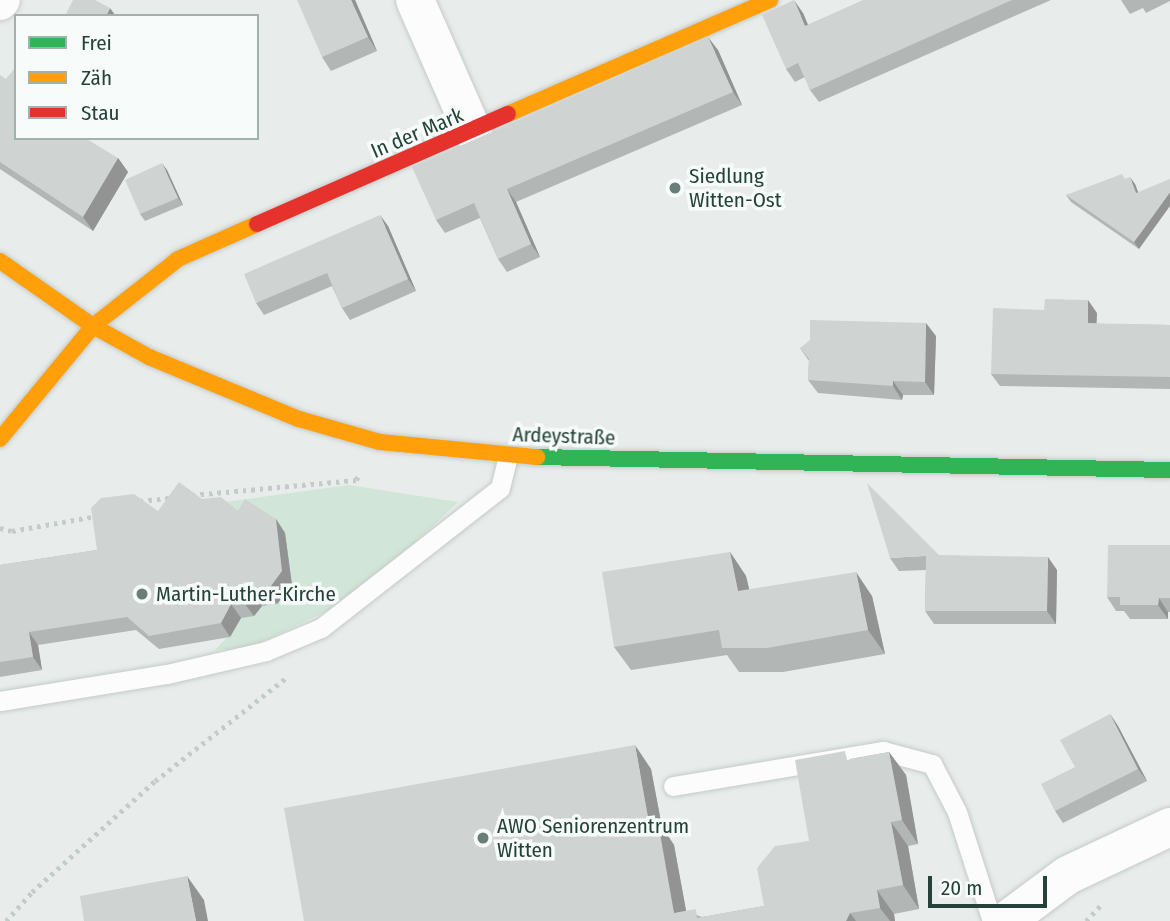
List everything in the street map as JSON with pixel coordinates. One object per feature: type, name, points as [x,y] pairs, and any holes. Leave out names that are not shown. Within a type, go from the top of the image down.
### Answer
[{"type":"main road","name":"In der Mark","points":[[0,439],[93,326],[178,259],[771,0]]},
{"type":"main road","name":"Ardeystraße","points":[[0,261],[93,326],[149,357],[299,419],[380,442],[508,456],[1170,470]]},
{"type":"street","points":[[415,0],[473,132]]},
{"type":"street","points":[[1018,918],[1068,875],[1170,827]]},
{"type":"lane","points":[[0,701],[179,671],[266,651],[321,628],[368,595],[500,488],[508,456]]},
{"type":"lane","points":[[673,786],[883,751],[932,764],[1018,918]]},
{"type":"path","points":[[129,502],[356,480],[380,442]]},
{"type":"path","points":[[0,528],[12,531],[96,516],[102,505]]},
{"type":"path","points":[[6,921],[32,892],[156,781],[294,672]]},
{"type":"path","points":[[1086,921],[1104,901]]},
{"type":"green space","points":[[349,485],[458,502],[406,551],[329,610],[251,647],[215,650],[233,631],[247,524],[202,505]]},
{"type":"building","points":[[73,0],[95,0],[110,8],[107,14],[66,14]]},
{"type":"building","points":[[297,0],[351,0],[368,37],[322,57]]},
{"type":"building","points":[[794,0],[805,26],[864,0],[1012,0],[810,90],[798,63],[786,69],[762,15]]},
{"type":"building","points":[[708,37],[733,92],[507,189],[531,244],[498,259],[474,203],[436,220],[412,167]]},
{"type":"building","points":[[14,69],[14,140],[88,140],[118,158],[83,217],[0,162],[0,75],[6,79]]},
{"type":"building","points":[[162,163],[178,198],[140,214],[125,180]]},
{"type":"building","points":[[1122,174],[1125,179],[1130,177],[1136,193],[1170,179],[1170,192],[1134,242],[1066,195]]},
{"type":"building","points":[[380,215],[408,279],[342,308],[327,273],[256,303],[244,274]]},
{"type":"building","points":[[1045,299],[1088,300],[1088,323],[1170,325],[1170,377],[991,374],[993,308],[1044,310]]},
{"type":"building","points":[[810,320],[926,323],[925,382],[893,381],[893,386],[808,380],[809,359],[800,348],[810,340]]},
{"type":"building","name":"Martin-Luther-Kirche","points":[[179,482],[202,499],[221,497],[238,511],[245,499],[276,519],[282,571],[268,590],[252,592],[244,603],[231,604],[221,623],[149,636],[127,617],[29,632],[33,657],[0,662],[0,565],[97,550],[91,508],[101,498],[134,494],[158,511]]},
{"type":"building","points":[[867,483],[939,555],[1048,557],[1047,611],[925,611],[926,556],[890,558]]},
{"type":"building","points":[[1108,545],[1170,545],[1170,598],[1159,598],[1158,605],[1120,605],[1120,597],[1107,597]]},
{"type":"building","points":[[730,552],[738,591],[856,572],[868,630],[767,648],[722,648],[719,630],[614,647],[602,572]]},
{"type":"building","points":[[1110,714],[1138,769],[1055,811],[1041,784],[1075,767],[1060,740]]},
{"type":"building","name":"AWO Seniorenzentrum Witten","points":[[635,745],[649,823],[658,822],[674,913],[696,909],[697,918],[764,906],[757,868],[775,846],[809,841],[795,760],[845,751],[847,760],[889,752],[902,820],[891,822],[903,885],[877,890],[880,908],[850,913],[846,921],[304,921],[284,808]]},
{"type":"building","points":[[187,876],[196,921],[84,921],[80,896]]},
{"type":"traffic: fast","points":[[537,457],[1170,470]]},
{"type":"traffic: slow","points":[[508,114],[770,0]]},
{"type":"traffic: slow","points":[[0,439],[93,326],[178,259],[257,224]]},
{"type":"traffic: slow","points":[[0,261],[93,326],[149,357],[299,419],[380,442],[537,457]]},
{"type":"traffic: jam","points":[[257,224],[508,114]]},
{"type":"place","name":"Siedlung Witten-Ost","points":[[675,188]]},
{"type":"place","name":"Martin-Luther-Kirche","points":[[142,594]]},
{"type":"place","name":"AWO Seniorenzentrum Witten","points":[[483,838]]}]
